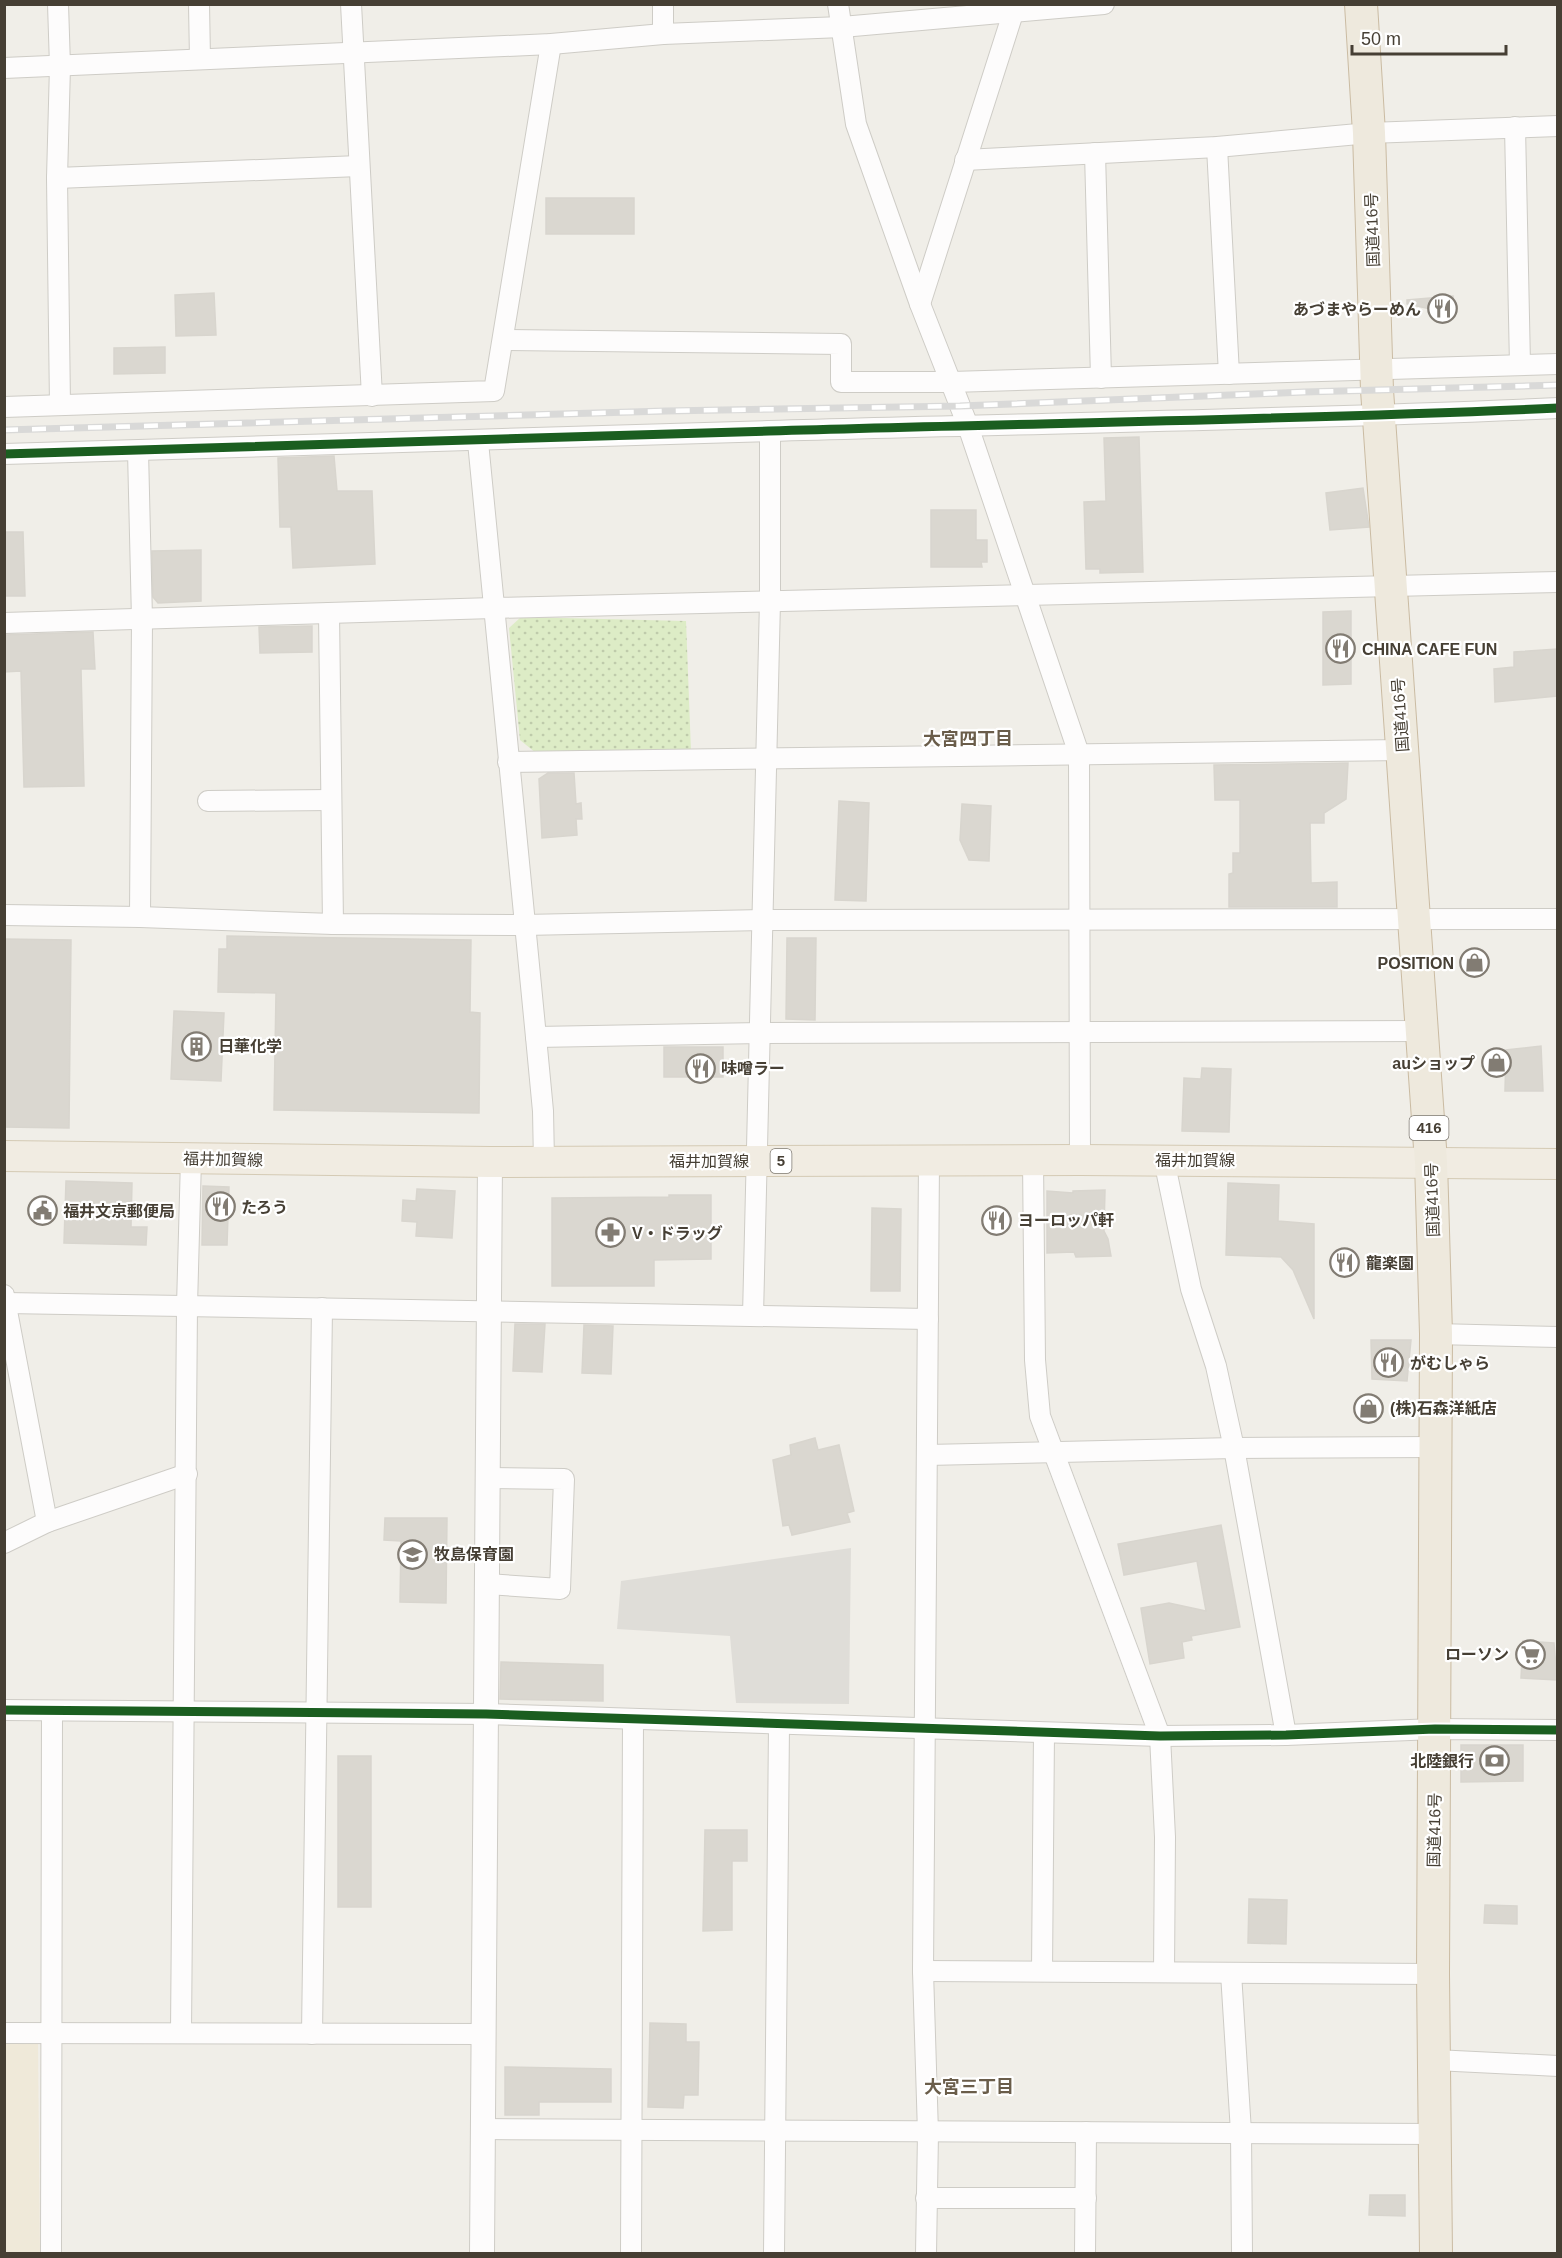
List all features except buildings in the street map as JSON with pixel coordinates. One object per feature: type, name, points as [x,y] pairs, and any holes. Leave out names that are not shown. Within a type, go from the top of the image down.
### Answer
[{"type":"highway","name":"国道416号","points":[[1362,4],[1369,133],[1376,370],[1431,1162],[1436,1334],[1433,1974],[1436,2253]]},
{"type":"main road","name":"福井加賀線","points":[[4,1155],[490,1162],[1164,1160],[1557,1164]]},
{"type":"street","points":[[58,4],[60,66],[57,178],[60,405]]},
{"type":"street","points":[[199,4],[200,59]]},
{"type":"street","points":[[351,4],[372,396]]},
{"type":"street","points":[[663,4],[663,34]]},
{"type":"street","points":[[838,4],[856,124],[920,304],[968,426],[1079,754],[1080,1160]]},
{"type":"street","points":[[4,68],[551,44],[663,34],[842,27],[917,13],[1104,4]]},
{"type":"street","points":[[920,304],[1016,9]]},
{"type":"street","points":[[4,407],[494,391],[551,44]]},
{"type":"street","points":[[965,160],[1217,147],[1369,133],[1557,126]]},
{"type":"street","points":[[1515,127],[1520,365]]},
{"type":"street","points":[[1217,147],[1229,374]]},
{"type":"street","points":[[1095,153],[1101,378]]},
{"type":"street","points":[[57,178],[359,166]]},
{"type":"street","points":[[503,340],[841,344],[841,382],[951,382],[1557,364]]},
{"type":"street","points":[[4,454],[478,442],[770,431],[1380,416],[1557,408]]},
{"type":"street","points":[[753,1316],[770,602],[770,431]]},
{"type":"street","points":[[478,442],[543,1110],[544,1162]]},
{"type":"street","points":[[138,450],[142,619],[140,917]]},
{"type":"street","points":[[4,623],[494,608],[1557,582]]},
{"type":"street","points":[[329,613],[333,924]]},
{"type":"street","points":[[508,762],[1402,750]]},
{"type":"street","points":[[208,801],[331,800]]},
{"type":"street","points":[[4,915],[333,924],[763,920],[1557,919]]},
{"type":"street","points":[[536,1037],[1422,1031]]},
{"type":"street","points":[[181,2033],[190,1159]]},
{"type":"street","points":[[1033,1160],[1035,1360],[1040,1416],[1160,1736],[1165,1837],[1164,1972]]},
{"type":"street","points":[[1164,1160],[1191,1289],[1216,1365],[1234,1448],[1286,1735]]},
{"type":"street","points":[[926,2253],[927,2133],[923,1971],[929,1161]]},
{"type":"street","points":[[482,2253],[490,1162]]},
{"type":"street","points":[[47,1522],[5,1299],[187,1306],[928,1319]]},
{"type":"street","points":[[312,2034],[322,1308]]},
{"type":"street","points":[[1436,1334],[1557,1337]]},
{"type":"street","points":[[927,1455],[1234,1448],[1435,1447]]},
{"type":"street","points":[[4,1543],[47,1522],[187,1474]]},
{"type":"street","points":[[487,1584],[560,1589],[564,1479],[488,1478]]},
{"type":"street","points":[[4,1710],[486,1714],[1160,1736],[1286,1735],[1435,1729],[1557,1730]]},
{"type":"street","points":[[51,2253],[52,1711]]},
{"type":"street","points":[[631,2253],[633,1719]]},
{"type":"street","points":[[774,2253],[779,1725]]},
{"type":"street","points":[[1042,1971],[1044,1733]]},
{"type":"street","points":[[923,1971],[1433,1974]]},
{"type":"street","points":[[1232,1973],[1241,2132],[1242,2253]]},
{"type":"street","points":[[4,2033],[484,2034]]},
{"type":"street","points":[[1435,2060],[1557,2066]]},
{"type":"street","points":[[483,2129],[1436,2134]]},
{"type":"street","points":[[1085,2253],[1086,2132]]},
{"type":"street","points":[[926,2198],[1086,2198]]},
{"type":"shaded area","points":[[851,1548],[849,1704],[736,1703],[730,1636],[617,1629],[621,1581]]},
{"type":"shaded area","points":[[38,2043],[40,2253],[5,2253],[5,2044]]},
{"type":"green space","points":[[521,617],[686,621],[691,751],[536,753],[520,740],[509,628]]},
{"type":"railway","points":[[4,430],[666,411],[960,406],[1304,392],[1558,385]]},
{"type":"cycle path","points":[[4,454],[1361,416],[1558,408]]},
{"type":"cycle path","points":[[4,1710],[486,1714],[1160,1736],[1286,1735],[1435,1729],[1558,1730]]},
{"type":"place","name":"あづまやらーめん","points":[[1442,309]]},
{"type":"place","name":"CHINA CAFE FUN","points":[[1341,649]]},
{"type":"place","name":"POSITION","points":[[1475,963]]},
{"type":"place","name":"日華化学","points":[[197,1046]]},
{"type":"place","name":"auショップ","points":[[1496,1063]]},
{"type":"place","name":"味噌ラー","points":[[700,1068]]},
{"type":"place","name":"たろう","points":[[220,1207]]},
{"type":"place","name":"福井文京郵便局","points":[[42,1211]]},
{"type":"place","name":"ヨーロッパ軒","points":[[997,1220]]},
{"type":"place","name":"V・ドラッグ","points":[[611,1233]]},
{"type":"place","name":"龍楽園","points":[[1345,1263]]},
{"type":"place","name":"がむしゃら","points":[[1389,1363]]},
{"type":"place","name":"(株)石森洋紙店","points":[[1369,1408]]},
{"type":"place","name":"牧島保育園","points":[[413,1554]]},
{"type":"place","name":"ローソン","points":[[1530,1654]]},
{"type":"place","name":"北陸銀行","points":[[1495,1761]]},
{"type":"district","name":"大宮四丁目","points":[[968,739]]},
{"type":"district","name":"大宮三丁目","points":[[969,2087]]}]
